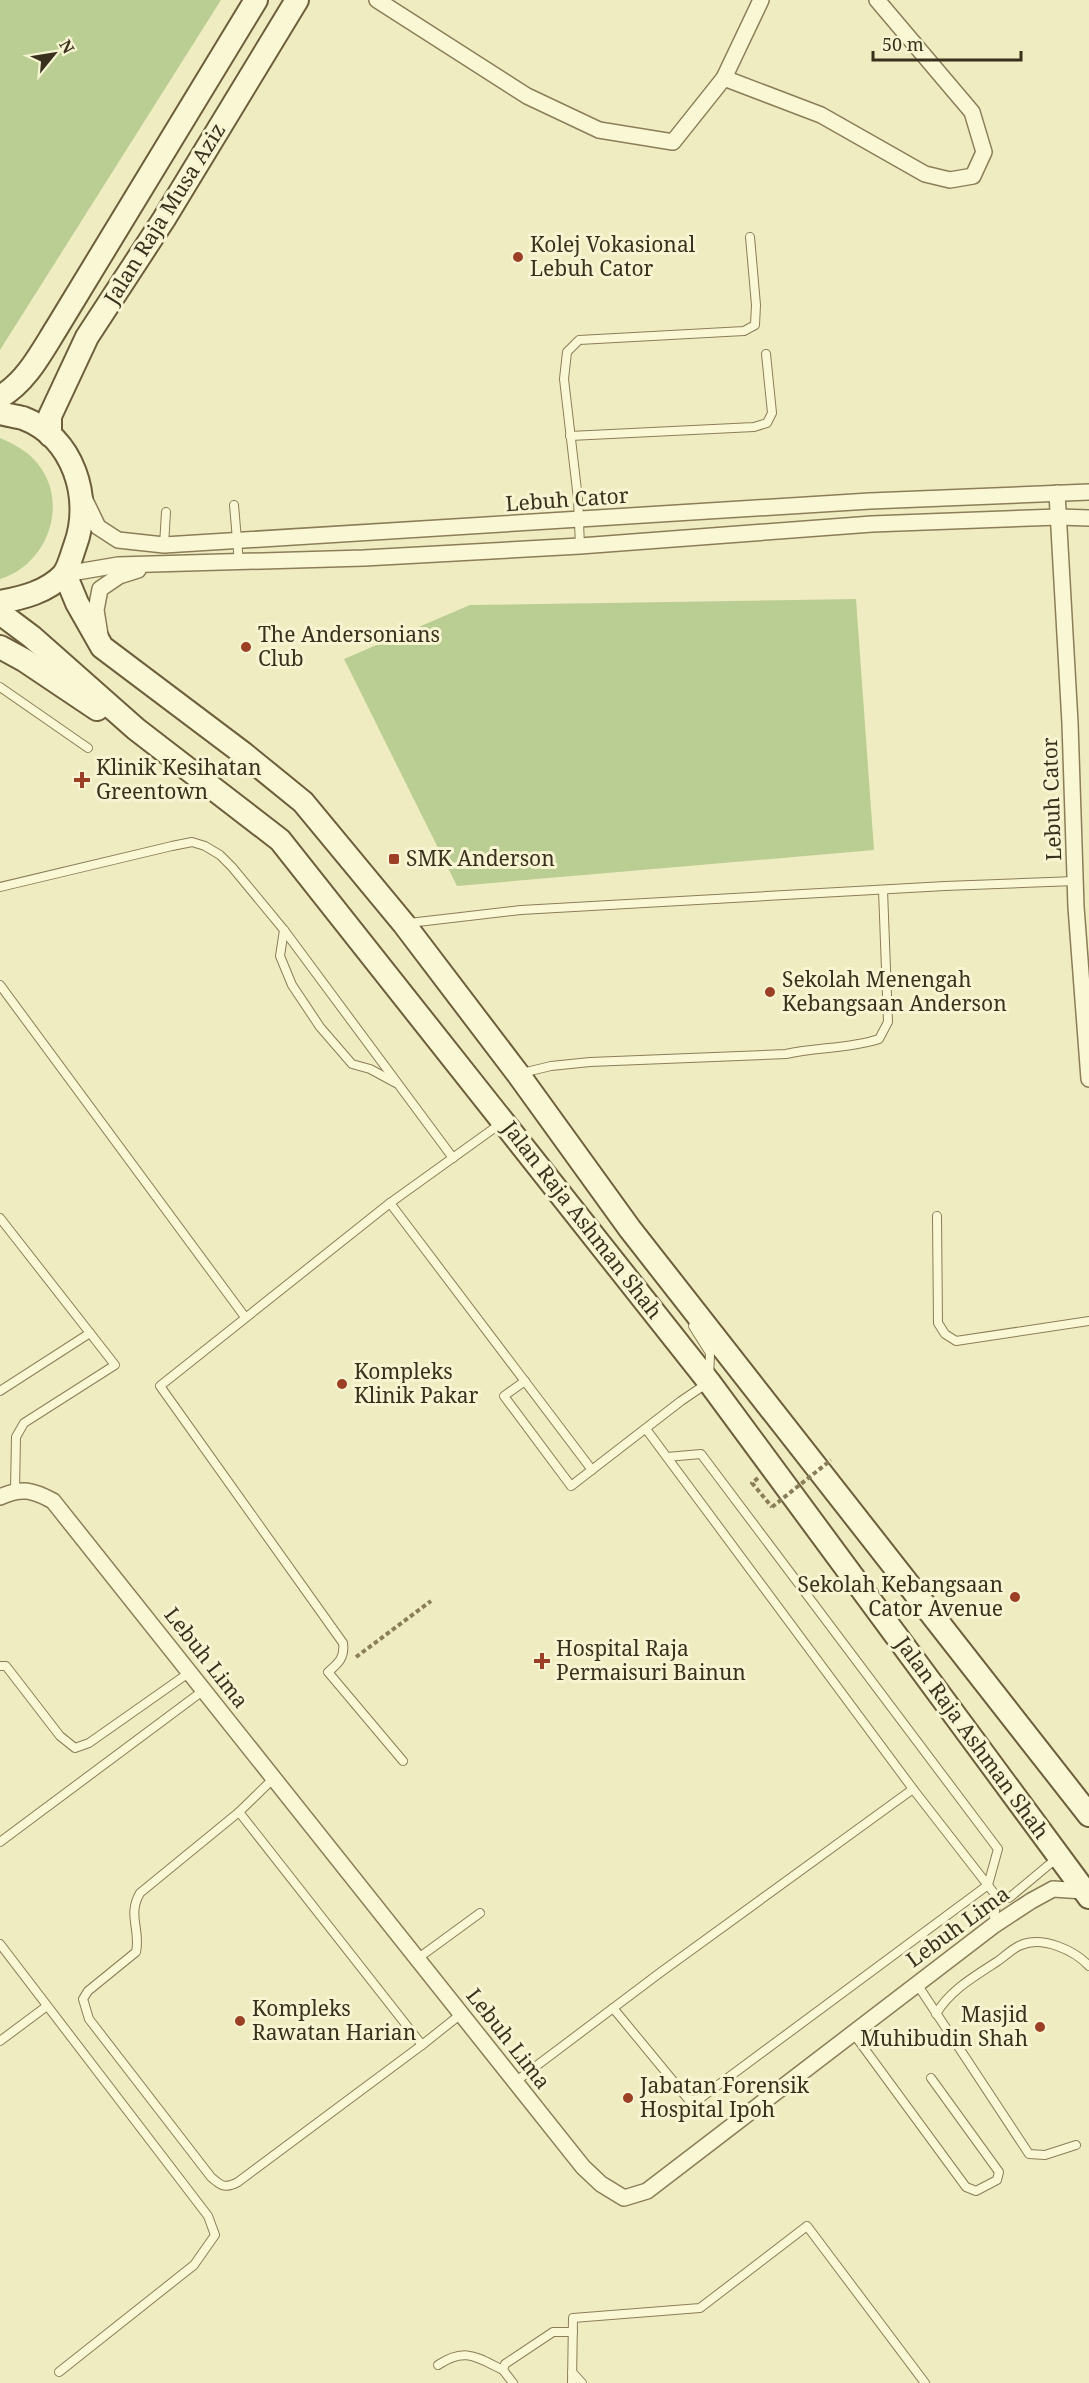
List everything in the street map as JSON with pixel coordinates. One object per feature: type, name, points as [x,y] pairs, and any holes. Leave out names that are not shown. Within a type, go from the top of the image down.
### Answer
[{"type":"main road","name":"Jalan Raja Musa Aziz","points":[[0,397],[29,371],[57,329],[256,0]]},
{"type":"main road","name":"Jalan Raja Musa Aziz","points":[[50,435],[50,416],[87,337],[164,219],[297,0]]},
{"type":"main road","points":[[0,413],[24,419],[50,435],[71,461],[82,492],[81,530],[65,573],[50,586],[21,598],[0,602]]},
{"type":"main road","name":"Jalan Raja Ashman Shah","points":[[65,573],[77,603],[102,647],[244,754],[303,802],[404,924],[518,1074],[630,1229],[1089,1815]]},
{"type":"main road","name":"Jalan Raja Ashman Shah","points":[[0,613],[136,729],[280,840],[709,1382],[1087,1894]]},
{"type":"main road","points":[[0,648],[24,660],[92,706],[136,729]]},
{"type":"street","points":[[377,0],[527,96],[599,130],[673,142],[724,78],[761,0]]},
{"type":"street","points":[[724,78],[821,115],[924,174],[950,180],[973,176],[984,152],[972,112],[877,0]]},
{"type":"street","name":"Lebuh Cator","points":[[82,492],[98,527],[118,540],[164,545],[870,501],[1057,493],[1070,723],[1075,881],[1086,996],[1089,1079]]},
{"type":"street","points":[[1057,493],[1089,492]]},
{"type":"street","points":[[65,573],[118,565],[239,562],[580,546],[872,524],[1059,517],[1089,518]]},
{"type":"street","points":[[102,647],[96,610],[100,589],[119,576],[158,563]]},
{"type":"street","points":[[0,1497],[15,1490]]},
{"type":"street","name":"Lebuh Lima","points":[[15,1490],[36,1492],[53,1501],[583,2167],[601,2184],[624,2198],[647,2191],[916,1983],[1031,1901],[1053,1889],[1087,1894]]},
{"type":"lane","points":[[580,546],[564,379],[567,352],[579,340],[744,331],[755,325],[756,305],[750,237]]},
{"type":"lane","points":[[570,436],[754,427],[767,423],[772,413],[766,354]]},
{"type":"lane","points":[[234,505],[239,562]]},
{"type":"lane","points":[[164,545],[166,512]]},
{"type":"lane","points":[[0,687],[88,748]]},
{"type":"lane","points":[[0,887],[192,842],[205,846],[220,855],[284,930],[453,1158]]},
{"type":"lane","points":[[404,924],[520,910],[1075,881]]},
{"type":"lane","points":[[518,1074],[551,1066],[590,1062],[786,1054],[806,1049],[861,1045],[879,1039],[888,1022],[883,890]]},
{"type":"lane","points":[[284,930],[280,956],[292,985],[320,1027],[352,1064],[370,1069],[398,1084]]},
{"type":"lane","points":[[0,985],[246,1317]]},
{"type":"lane","points":[[403,1761],[328,1672],[339,1663],[344,1652],[343,1643],[160,1386],[390,1203],[504,1121]]},
{"type":"lane","points":[[390,1203],[592,1470]]},
{"type":"lane","points":[[937,1216],[938,1323],[945,1334],[956,1341],[1089,1321]]},
{"type":"lane","points":[[0,1218],[115,1365],[24,1423],[16,1437],[15,1490]]},
{"type":"lane","points":[[525,1381],[504,1396],[571,1486],[709,1382],[710,1353],[630,1229]]},
{"type":"lane","points":[[0,1391],[90,1333]]},
{"type":"lane","points":[[646,1429],[913,1789],[998,1897],[1009,1898],[1059,1857]]},
{"type":"lane","points":[[613,2008],[688,2099],[698,2100],[988,1885],[998,1849],[701,1454],[667,1457]]},
{"type":"lane","points":[[0,1666],[6,1666],[60,1736],[75,1748],[89,1743],[190,1672]]},
{"type":"lane","points":[[0,1842],[204,1690]]},
{"type":"lane","points":[[274,1778],[239,1812],[140,1893],[134,1903],[133,1912],[136,1952],[88,1990],[83,1999],[89,2019],[211,2177],[221,2186],[229,2187],[238,2182],[461,2014]]},
{"type":"lane","points":[[515,2082],[913,1789]]},
{"type":"lane","points":[[239,1812],[422,2045]]},
{"type":"lane","points":[[993,1926],[998,1897]]},
{"type":"lane","points":[[417,1959],[480,1913]]},
{"type":"lane","points":[[936,2014],[943,2002],[954,1991],[1022,1944],[1041,1943],[1063,1948],[1089,1966]]},
{"type":"lane","points":[[0,1944],[208,2216],[215,2235],[194,2265],[59,2372]]},
{"type":"lane","points":[[916,1983],[1029,2154],[1045,2155],[1076,2145]]},
{"type":"lane","points":[[0,2041],[47,2006]]},
{"type":"lane","points":[[853,2033],[966,2187],[976,2191],[997,2180],[999,2172],[931,2078]]},
{"type":"lane","points":[[572,2383],[573,2318],[700,2308],[807,2226],[925,2383]]},
{"type":"lane","points":[[503,2370],[505,2364],[553,2332],[573,2332]]},
{"type":"lane","points":[[438,2365],[461,2354],[472,2355],[503,2370],[513,2383]]},
{"type":"lane","points":[[572,2372],[582,2383]]},
{"type":"path","points":[[752,1483],[772,1507],[831,1460]]},
{"type":"path","points":[[344,1652],[355,1658],[431,1600]]},
{"type":"green space","points":[[0,0],[221,0],[0,350]]},
{"type":"green space","points":[[0,438],[20,448],[38,464],[47,480],[52,497],[52,514],[49,531],[41,547],[30,561],[16,572],[0,579]]},
{"type":"green space","points":[[856,599],[874,850],[457,886],[344,659],[470,605]]},
{"type":"place","name":"Kolej Vokasional Lebuh Cator","points":[[518,257]]},
{"type":"place","name":"The Andersonians Club","points":[[246,647]]},
{"type":"place","name":"Klinik Kesihatan Greentown","points":[[82,780]]},
{"type":"place","name":"SMK Anderson","points":[[394,859]]},
{"type":"place","name":"Sekolah Menengah Kebangsaan Anderson","points":[[770,992]]},
{"type":"place","name":"Kompleks Klinik Pakar","points":[[342,1384]]},
{"type":"place","name":"Sekolah Kebangsaan Cator Avenue","points":[[1015,1597]]},
{"type":"place","name":"Hospital Raja Permaisuri Bainun","points":[[542,1661]]},
{"type":"place","name":"Kompleks Rawatan Harian","points":[[240,2021]]},
{"type":"place","name":"Masjid Muhibudin Shah","points":[[1040,2027]]},
{"type":"place","name":"Jabatan Forensik Hospital Ipoh","points":[[628,2098]]}]
